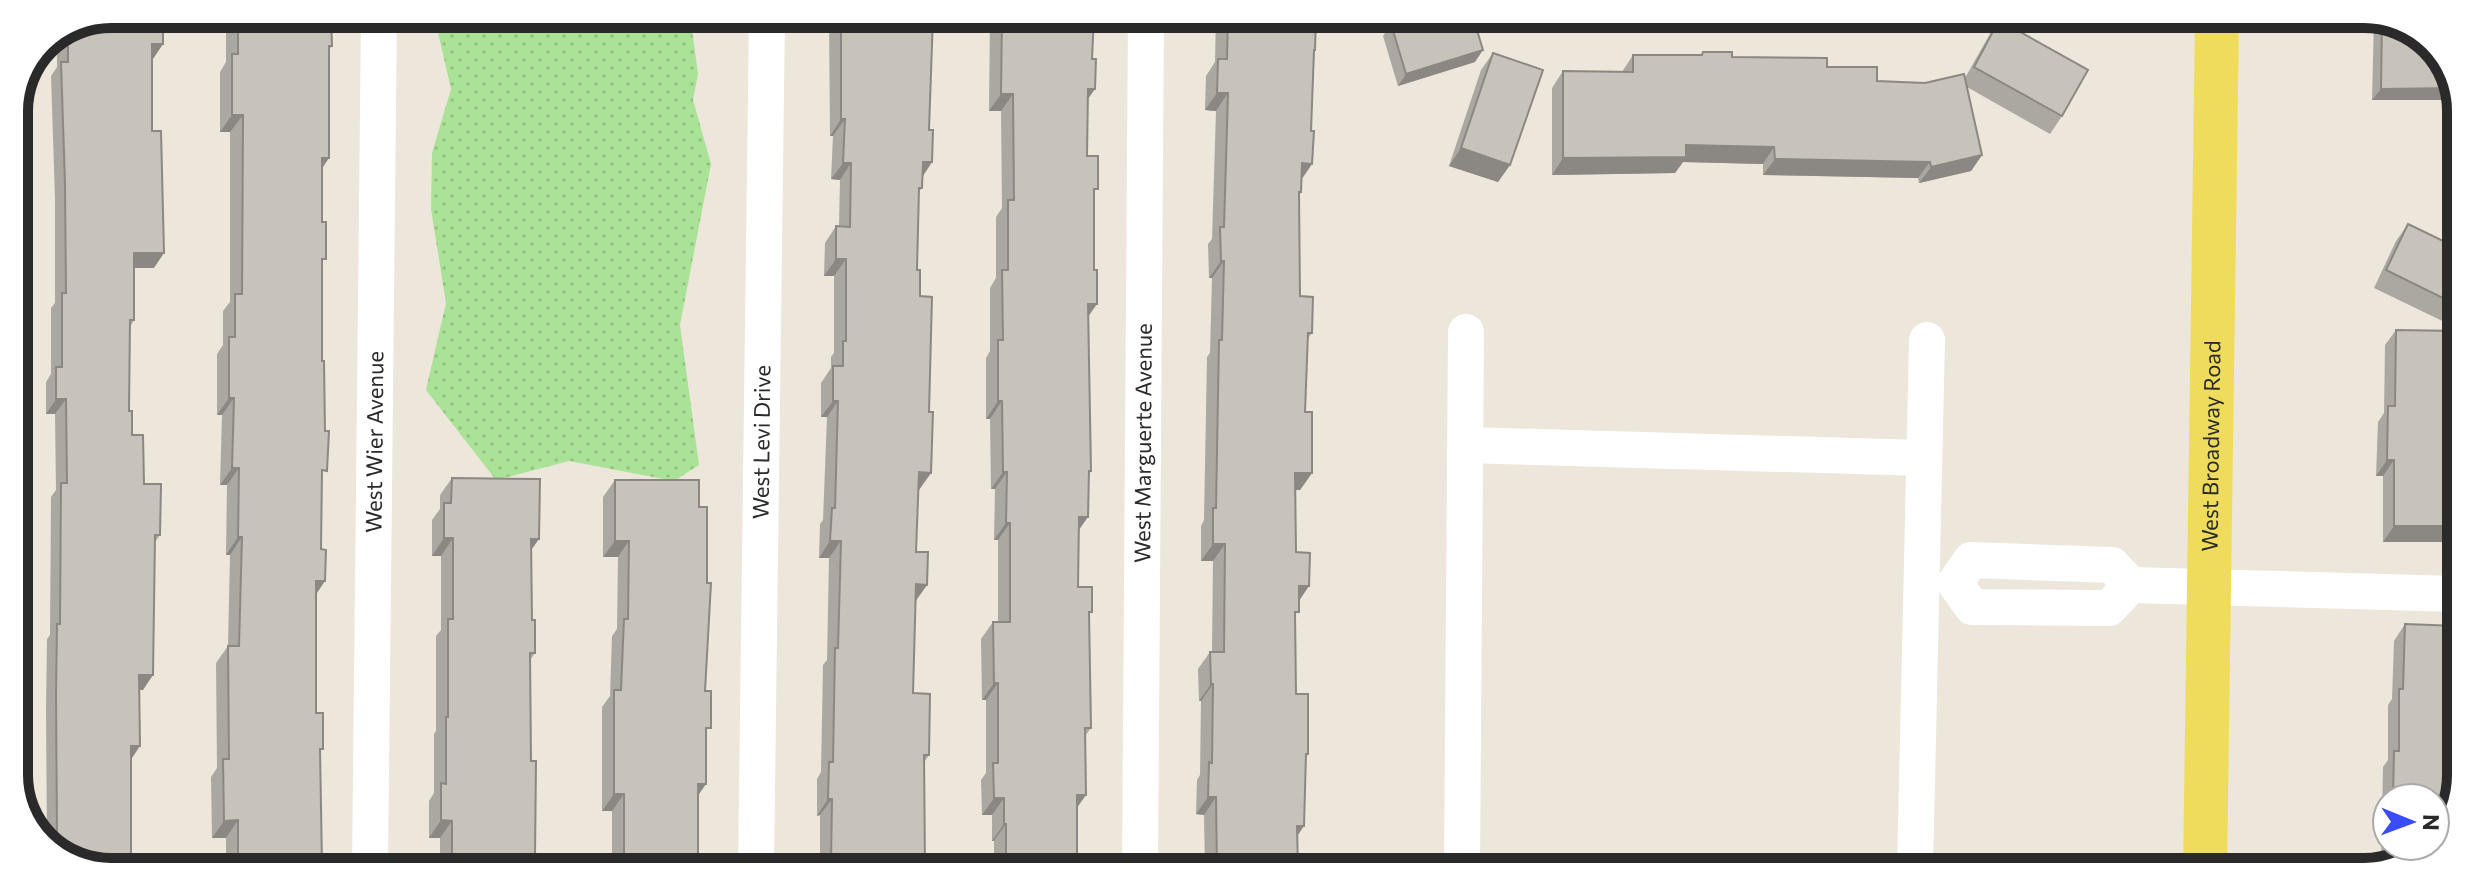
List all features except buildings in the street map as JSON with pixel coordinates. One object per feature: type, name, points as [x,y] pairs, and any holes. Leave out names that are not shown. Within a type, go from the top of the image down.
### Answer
[{"type":"main road","name":"West Broadway Road","points":[[2205,858],[2217,28]]},
{"type":"street","name":"West Wier Avenue","points":[[370,858],[379,28]]},
{"type":"street","name":"West Levi Drive","points":[[756,858],[767,28]]},
{"type":"street","name":"West Marguerte Avenue","points":[[1140,858],[1146,28]]},
{"type":"street","points":[[1462,858],[1466,332]]},
{"type":"street","points":[[1916,858],[1938,582],[1924,458],[1927,340]]},
{"type":"street","points":[[1467,445],[1924,458]]},
{"type":"street","points":[[1938,582],[1971,560],[2112,565],[2131,585],[2447,594]]},
{"type":"green space","points":[[437,28],[692,28],[698,74],[693,100],[711,164],[680,325],[699,465],[674,481],[569,461],[496,480],[426,390],[446,303],[431,209],[432,153],[451,89]]}]
